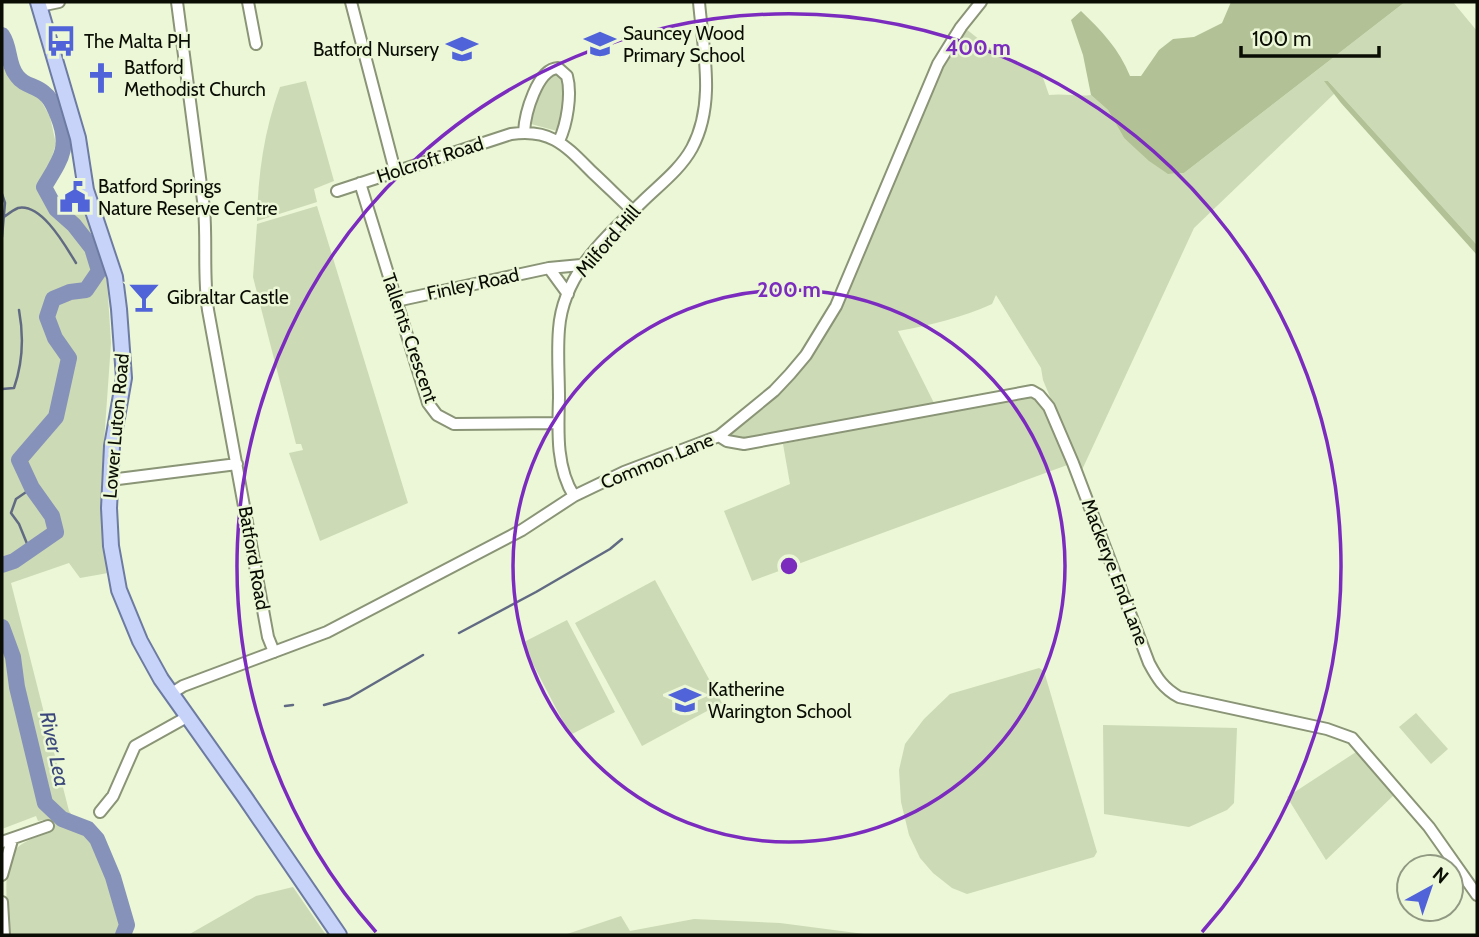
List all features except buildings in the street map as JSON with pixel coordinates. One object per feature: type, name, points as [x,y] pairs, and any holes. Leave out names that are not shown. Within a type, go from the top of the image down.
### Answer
[{"type":"main road","name":"Lower Luton Road","points":[[39,4],[78,138],[86,190],[116,288],[124,378],[110,480],[111,546],[119,590],[139,641],[187,717],[338,935]]},
{"type":"street","points":[[39,4],[59,2]]},
{"type":"street","name":"Batford Road","points":[[177,2],[204,208],[207,241],[204,280],[268,638],[274,652]]},
{"type":"street","points":[[248,2],[256,44]]},
{"type":"street","points":[[351,2],[395,171]]},
{"type":"street","name":"Milford Hill","points":[[573,496],[562,472],[558,423],[559,328],[568,293],[581,265],[676,169],[691,149],[704,115],[707,90],[699,2]]},
{"type":"street","name":"Common Lane","points":[[172,693],[183,686],[327,632],[522,530],[573,496],[624,472],[719,436],[774,391],[806,355],[827,323],[938,64],[961,27],[981,2]]},
{"type":"street","points":[[524,132],[526,117],[541,78],[547,71],[558,68],[565,72],[569,79],[564,128],[558,141]]},
{"type":"street","name":"Holcroft Road","points":[[337,191],[524,132],[542,134],[558,141],[633,211]]},
{"type":"street","name":"Tallents Crescent","points":[[360,183],[428,403],[438,415],[454,424],[558,423]]},
{"type":"street","name":"Finley Road","points":[[397,301],[549,268],[581,265]]},
{"type":"street","points":[[549,268],[568,293]]},
{"type":"street","name":"Mackerye End Lane","points":[[719,436],[727,441],[744,444],[1032,391],[1049,407],[1149,663],[1160,683],[1179,696],[1327,729],[1352,738],[1429,827],[1477,895]]},
{"type":"street","points":[[110,480],[237,464]]},
{"type":"street","points":[[100,811],[113,796],[135,746],[187,717]]},
{"type":"street","points":[[2,874],[7,841],[48,826]]},
{"type":"street","points":[[2,902],[4,935]]},
{"type":"green space","points":[[1231,2],[1405,2],[1184,173],[1168,174],[1124,138],[1108,110],[1091,95],[1083,55],[1071,20],[1081,11],[1109,41],[1130,76],[1141,76],[1159,50],[1173,39],[1194,37],[1222,23]]},
{"type":"green space","points":[[1405,2],[1453,2],[1477,31],[1477,245],[1328,81],[1325,81],[1335,93],[1194,228],[1081,472],[1043,380],[1041,368],[996,295],[992,304],[969,313],[898,331],[936,407],[742,441],[728,435],[787,384],[826,334],[944,64],[966,29],[1003,58],[1041,72],[1049,95],[1091,95],[1108,110],[1124,138],[1169,174],[1184,173]]},
{"type":"green space","points":[[2,64],[16,84],[38,95],[50,117],[56,144],[44,181],[54,212],[83,203],[107,280],[111,343],[101,485],[102,546],[108,573],[80,578],[69,563],[11,583],[69,811],[78,824],[88,829],[97,839],[113,877],[127,925],[123,935],[10,935],[6,890],[8,866],[17,848],[46,832],[43,820],[38,821],[36,816],[2,829]]},
{"type":"green space","points":[[559,72],[565,83],[559,129],[557,131],[531,124],[529,118],[545,77]]},
{"type":"green space","points":[[306,81],[334,181],[314,189],[317,202],[257,221],[263,153],[280,87]]},
{"type":"green space","points":[[1324,81],[1328,81],[1477,245],[1477,255],[1341,103]]},
{"type":"green space","points":[[317,206],[408,503],[320,541],[289,453],[303,450],[301,444],[296,444],[253,277],[257,224]]},
{"type":"green space","points":[[1028,394],[1042,403],[1070,464],[752,581],[724,511],[790,484],[783,444]]},
{"type":"green space","points":[[655,580],[722,703],[642,746],[575,623]]},
{"type":"green space","points":[[567,620],[615,712],[570,735],[522,643]]},
{"type":"green space","points":[[1039,668],[1044,671],[1097,852],[1094,857],[967,894],[952,888],[933,873],[920,858],[909,835],[901,802],[899,770],[905,744],[924,719],[950,694]]},
{"type":"green space","points":[[1416,713],[1448,749],[1431,764],[1399,727]]},
{"type":"green space","points":[[1103,725],[1237,728],[1234,803],[1227,810],[1189,827],[1104,814]]},
{"type":"green space","points":[[1356,752],[1394,795],[1326,860],[1287,797]]},
{"type":"green space","points":[[293,887],[326,935],[188,935],[256,896]]},
{"type":"green space","points":[[621,916],[630,931],[694,919],[780,923],[872,935],[564,935]]},
{"type":"waterway","name":"River Lea","points":[[2,35],[17,76],[47,95],[58,116],[64,145],[59,161],[44,187],[56,209],[74,225],[92,248],[99,271],[86,290],[70,292],[53,299],[47,317],[55,338],[69,358],[56,417],[19,460],[32,488],[52,516],[56,532],[14,561],[2,565]]},
{"type":"waterway","points":[[2,194],[5,203],[2,237]]},
{"type":"waterway","points":[[4,217],[18,208],[36,212],[60,237],[76,263]]},
{"type":"waterway","points":[[2,389],[14,388],[19,369],[22,340],[19,310]]},
{"type":"waterway","points":[[30,551],[19,524],[11,513],[16,499],[32,488]]},
{"type":"waterway","points":[[459,633],[536,592],[610,549],[622,539]]},
{"type":"waterway","name":"River Lea","points":[[2,627],[13,657],[17,687],[45,803],[62,819],[88,829],[97,839],[113,877],[127,925],[123,935]]},
{"type":"waterway","points":[[324,705],[349,698],[423,655]]},
{"type":"waterway","points":[[285,706],[293,705]]},
{"type":"place","name":"The Malta PH","points":[[61,41]]},
{"type":"place","name":"Sauncey Wood Primary School","points":[[600,44]]},
{"type":"place","name":"Batford Nursery","points":[[462,49]]},
{"type":"place","name":"Batford Methodist Church","points":[[101,78]]},
{"type":"place","name":"Batford Springs Nature Reserve Centre","points":[[75,197]]},
{"type":"place","name":"Gibraltar Castle","points":[[144,297]]},
{"type":"place","name":"Katherine Warington School","points":[[685,700]]}]
